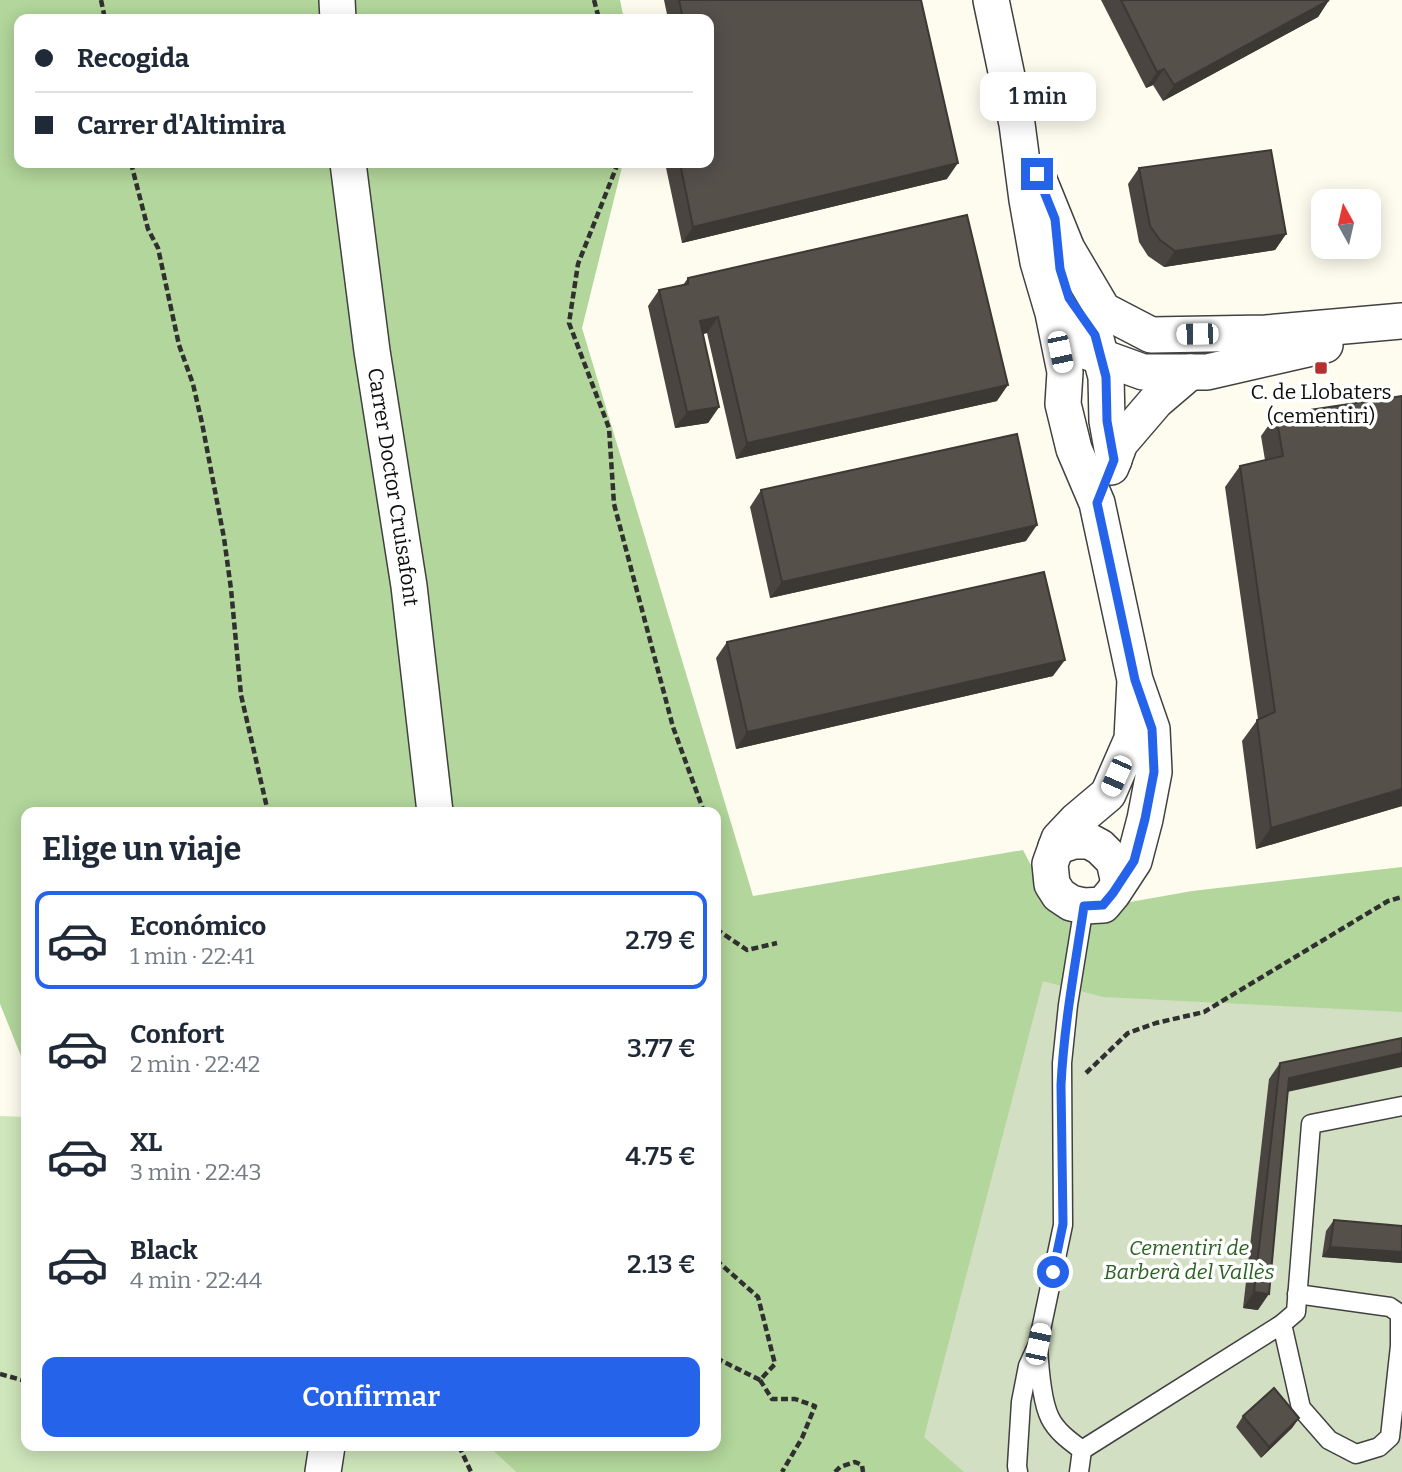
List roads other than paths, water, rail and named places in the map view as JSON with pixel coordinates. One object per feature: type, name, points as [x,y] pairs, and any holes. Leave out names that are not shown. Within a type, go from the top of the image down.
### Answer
[{"type":"street","points":[[991,0],[1017,124],[1038,262],[1053,313],[1106,377],[1107,421],[1114,460]]},
{"type":"street","points":[[1017,124],[1067,249],[1103,310],[1143,352]]},
{"type":"street","name":"Carrer Doctor Cruisafont","points":[[349,168],[372,351],[410,586],[434,807]]},
{"type":"street","points":[[1055,219],[1060,269],[1069,298],[1095,335],[1063,404],[1074,449],[1097,503],[1135,680],[1152,729],[1154,772],[1134,861],[1103,905],[1071,904],[1059,895],[1052,884],[1050,864],[1059,839],[1108,794],[1132,739],[1135,680]]},
{"type":"street","points":[[1087,357],[1105,347],[1143,352],[1190,372],[1207,372],[1363,336],[1400,321]]},
{"type":"street","points":[[1143,352],[1266,333],[1400,321]]},
{"type":"street","points":[[1097,503],[1120,443],[1156,401],[1190,372]]},
{"type":"street","points":[[1056,847],[1074,841],[1089,841],[1100,846],[1114,860],[1119,883]]},
{"type":"street","points":[[323,1472],[326,1451]]},
{"type":"lane","points":[[1018,1472],[1021,1402],[1028,1366],[1038,1344],[1063,1224],[1062,1063],[1068,1005],[1084,906]]},
{"type":"lane","points":[[1082,1450],[1282,1324],[1296,1312],[1311,1124],[1402,1106]]},
{"type":"lane","points":[[1282,1324],[1301,1408],[1329,1440],[1356,1454],[1379,1447],[1390,1437],[1400,1346],[1400,1314],[1390,1307],[1297,1294]]},
{"type":"lane","points":[[1038,1344],[1050,1418],[1062,1435],[1082,1450]]},
{"type":"lane","points":[[1079,1472],[1082,1450]]},
{"type":"place","name":"C. de Llobaters (cementiri)","points":[[1321,368]]},
{"type":"park label","name":"Cementiri de Barberà del Vallès","points":[[1189,1260]]}]
